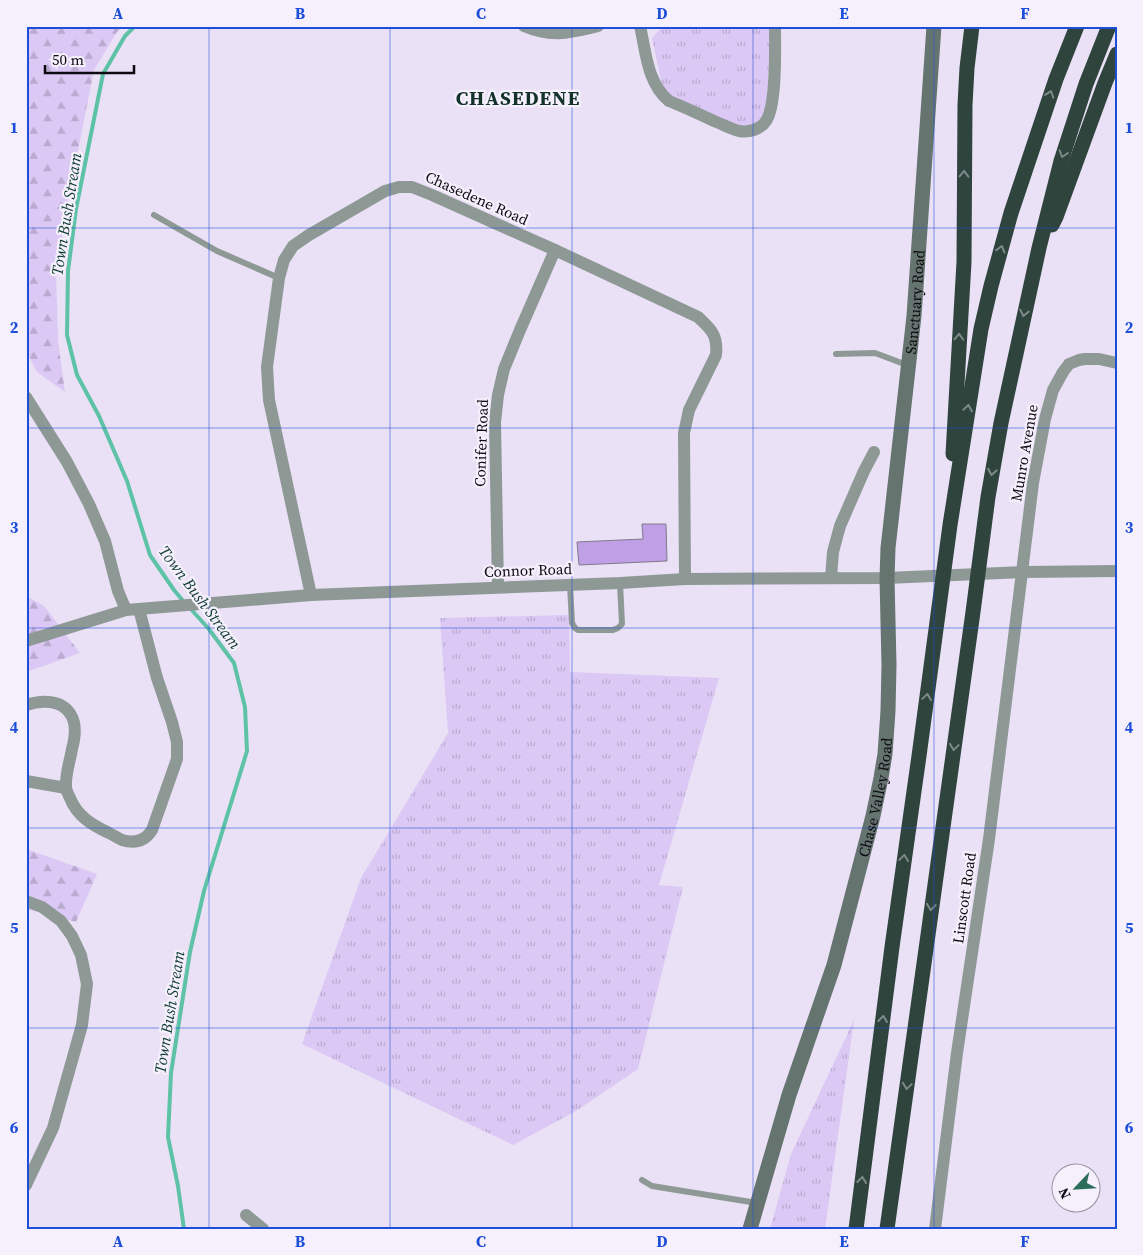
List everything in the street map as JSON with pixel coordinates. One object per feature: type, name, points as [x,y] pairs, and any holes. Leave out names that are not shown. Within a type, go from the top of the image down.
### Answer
[{"type":"highway","points":[[856,1229],[892,947],[950,525],[954,418],[964,262],[967,68],[972,26]]},
{"type":"highway","points":[[950,525],[981,330],[991,286],[1011,213],[1031,151],[1077,26]]},
{"type":"highway","points":[[887,1229],[974,612],[988,497],[1001,423],[1038,248],[1061,161],[1086,84],[1110,26]]},
{"type":"highway","points":[[1038,248],[1048,234],[1056,216],[1117,54]]},
{"type":"street","points":[[524,26],[548,34],[558,34],[598,26]]},
{"type":"street","points":[[640,26],[651,76],[662,95],[669,101],[739,131],[753,130],[761,126],[766,121],[771,110],[775,26]]},
{"type":"street","name":"Sanctuary Road","points":[[887,578],[888,548],[914,316],[934,26]]},
{"type":"street","name":"Chasedene Road","points":[[311,596],[269,400],[267,367],[279,278],[284,260],[293,246],[367,201],[385,191],[399,187],[412,187],[432,195],[555,250],[698,317],[710,328],[715,337],[716,355],[689,410],[684,433],[686,579]]},
{"type":"street","name":"Conifer Road","points":[[498,587],[494,422],[498,396],[504,369],[555,250]]},
{"type":"street","name":"Munro Avenue","points":[[1023,572],[1033,483],[1045,419],[1053,390],[1066,368],[1079,360],[1099,359],[1117,363]]},
{"type":"street","points":[[26,397],[67,462],[106,541],[118,592],[132,609],[172,722],[177,742],[177,759],[152,830],[148,836],[135,842],[123,840],[96,827],[77,812],[66,788],[75,737],[75,722],[68,710],[58,703],[46,702],[26,705]]},
{"type":"street","points":[[831,578],[833,552],[840,526],[874,452]]},
{"type":"street","points":[[887,578],[1023,572],[1117,572]]},
{"type":"street","name":"Linscott Road","points":[[935,1229],[957,1053],[989,839],[1023,572]]},
{"type":"street","name":"Connor Road","points":[[26,641],[132,609],[170,606],[311,596],[686,579],[887,578]]},
{"type":"street","name":"Chase Valley Road","points":[[750,1229],[790,1095],[834,965],[873,816],[881,778],[885,754],[889,683],[887,578]]},
{"type":"street","points":[[26,781],[66,788]]},
{"type":"street","points":[[26,901],[42,907],[61,921],[72,936],[80,955],[87,984],[82,1025],[53,1128],[26,1184]]},
{"type":"street","points":[[246,1215],[263,1229]]},
{"type":"lane","points":[[154,215],[217,250],[279,278]]},
{"type":"lane","points":[[836,354],[875,353],[908,366]]},
{"type":"lane","points":[[570,585],[572,623],[575,628],[578,630],[613,630],[622,624],[620,583]]},
{"type":"lane","points":[[642,1180],[652,1186],[757,1203]]},
{"type":"green space","points":[[26,26],[123,26],[117,32],[94,70],[56,270],[58,341],[65,392],[37,372],[26,351]]},
{"type":"green space","points":[[663,26],[771,26],[766,119],[741,129],[675,99],[663,90],[652,38]]},
{"type":"green space","points":[[26,596],[44,606],[80,653],[26,672]]},
{"type":"green space","points":[[569,615],[570,672],[719,678],[659,885],[683,887],[638,1069],[576,1111],[513,1145],[302,1044],[361,878],[448,733],[440,618]]},
{"type":"green space","points":[[26,849],[97,874],[76,922],[26,909]]},
{"type":"green space","points":[[854,1020],[825,1229],[770,1229],[791,1154]]},
{"type":"building","points":[[642,524],[666,524],[667,561],[579,565],[577,542],[643,539]]},
{"type":"waterway","name":"Town Bush Stream","points":[[135,26],[125,36],[103,74],[76,209],[68,271],[67,335],[77,375],[99,416],[127,481],[150,555],[184,602]]},
{"type":"waterway","name":"Town Bush Stream","points":[[184,1229],[168,1137],[171,1073],[190,952],[204,891],[247,751],[245,707],[234,663],[208,628],[189,607]]},
{"type":"district","name":"CHASEDENE","points":[[518,98]]}]
